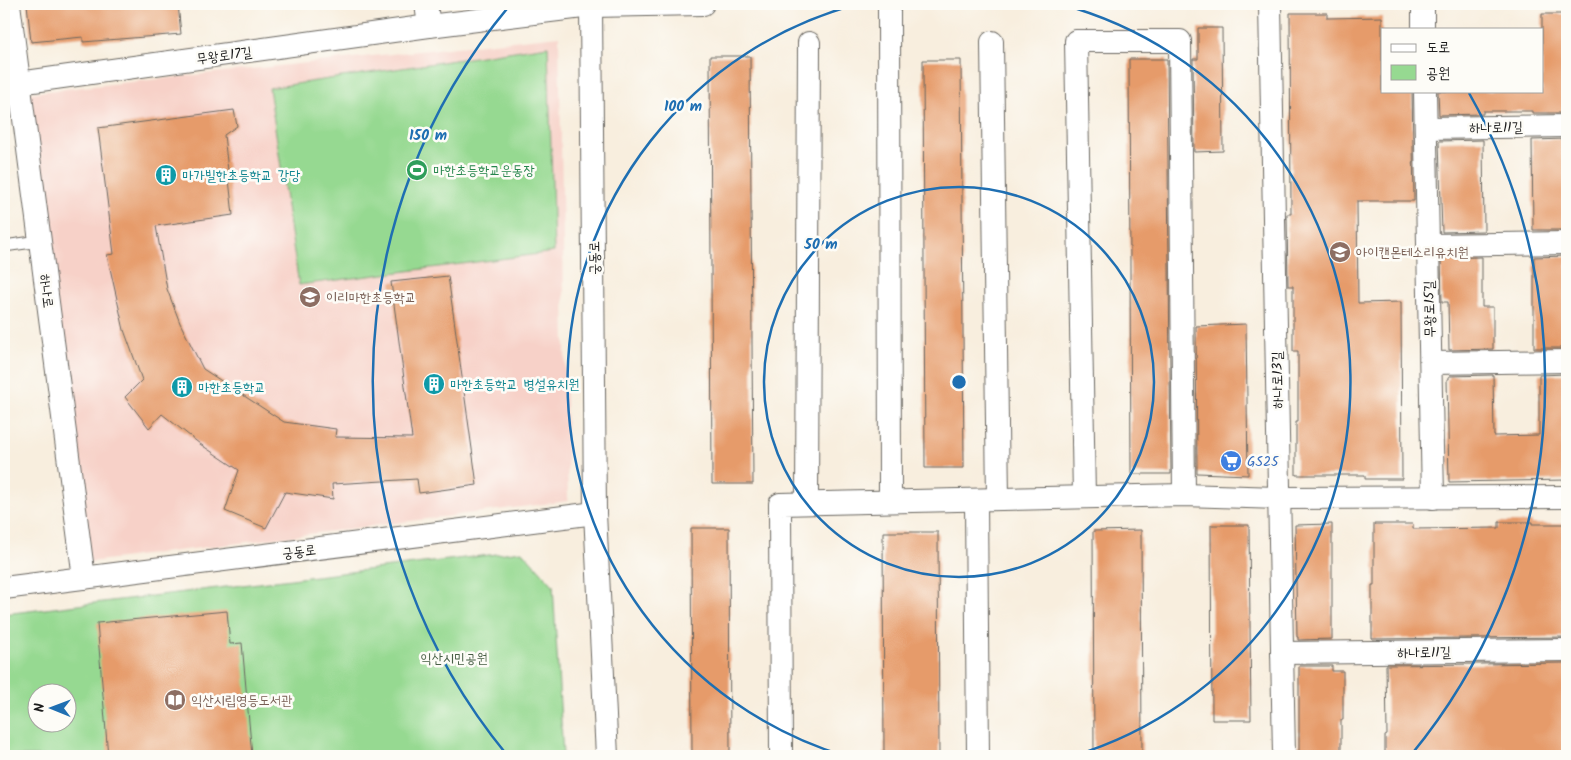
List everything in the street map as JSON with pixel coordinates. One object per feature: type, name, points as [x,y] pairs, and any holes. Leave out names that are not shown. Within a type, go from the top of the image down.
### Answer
[{"type":"street","name":"하나로","points":[[8,4],[84,578]]},
{"type":"street","points":[[426,4],[429,26]]},
{"type":"street","name":"무왕로17길","points":[[19,83],[591,5],[703,4]]},
{"type":"street","points":[[889,4],[890,501]]},
{"type":"street","name":"하나로13길","points":[[1270,4],[1284,756]]},
{"type":"street","points":[[1423,4],[1423,28]]},
{"type":"street","name":"궁동로","points":[[591,5],[595,513],[607,756]]},
{"type":"street","points":[[1084,497],[1076,41],[1180,41],[1184,496]]},
{"type":"street","points":[[978,756],[987,499],[992,42]]},
{"type":"street","points":[[807,503],[809,43]]},
{"type":"street","name":"무왕로15길","points":[[1425,92],[1433,498]]},
{"type":"street","name":"하나로11길","points":[[1426,128],[1567,126]]},
{"type":"street","points":[[1428,245],[1567,243]]},
{"type":"street","points":[[1431,363],[1567,362]]},
{"type":"street","points":[[781,756],[780,504],[1184,496],[1279,498],[1567,497]]},
{"type":"street","name":"궁동로","points":[[4,588],[595,513]]},
{"type":"street","name":"하나로11길","points":[[1282,653],[1567,650]]},
{"type":"lane","points":[[4,246],[40,241]]},
{"type":"shaded area","name":"이리마한초등학교","points":[[559,36],[568,501],[90,562],[29,93]]},
{"type":"green space","name":"마한초등학교운동장","points":[[548,46],[554,252],[299,285],[269,88]]},
{"type":"green space","name":"익산시민공원","points":[[522,551],[553,585],[563,756],[4,756],[4,614]]},
{"type":"building","points":[[27,4],[178,4],[181,34],[83,42],[83,37],[31,42]]},
{"type":"building","points":[[1290,13],[1327,13],[1327,18],[1382,17],[1381,92],[1412,92],[1414,201],[1357,201],[1358,303],[1401,302],[1402,479],[1365,479],[1365,475],[1296,475],[1298,351],[1293,351],[1293,286],[1288,286],[1287,214],[1291,214]]},
{"type":"building","points":[[1542,14],[1567,14],[1567,113],[1483,111],[1483,114],[1439,115],[1438,92],[1544,92],[1544,28],[1542,28]]},
{"type":"building","points":[[1198,28],[1222,28],[1223,151],[1194,152],[1193,59],[1198,59]]},
{"type":"building","points":[[710,56],[750,56],[753,484],[712,484]]},
{"type":"building","points":[[1129,59],[1167,59],[1171,474],[1131,474]]},
{"type":"building","points":[[923,60],[961,60],[964,468],[925,468]]},
{"type":"building","points":[[234,110],[237,126],[224,135],[233,215],[156,226],[167,289],[180,323],[203,369],[284,422],[336,429],[335,437],[412,438],[391,282],[448,276],[477,485],[419,493],[417,479],[332,484],[333,499],[285,492],[266,528],[225,511],[239,470],[200,444],[162,414],[149,428],[125,397],[142,380],[124,330],[107,255],[114,254],[98,128]]},
{"type":"building","points":[[1567,139],[1567,230],[1533,230],[1532,140]]},
{"type":"building","points":[[1483,140],[1484,231],[1442,232],[1439,141]]},
{"type":"building","points":[[1567,256],[1567,348],[1534,348],[1534,257]]},
{"type":"building","points":[[1482,257],[1482,307],[1493,307],[1493,349],[1449,350],[1448,302],[1442,302],[1441,258]]},
{"type":"building","points":[[1246,324],[1248,475],[1197,473],[1196,326]]},
{"type":"building","points":[[1567,374],[1567,480],[1449,482],[1447,379],[1449,379],[1449,376],[1493,375],[1494,436],[1539,435],[1539,375]]},
{"type":"building","points":[[1499,522],[1567,524],[1567,637],[1372,639],[1374,524],[1413,524],[1413,529],[1499,528]]},
{"type":"building","points":[[1332,524],[1332,639],[1298,640],[1295,525]]},
{"type":"building","points":[[1211,525],[1249,525],[1251,720],[1212,720]]},
{"type":"building","points":[[691,528],[729,528],[730,756],[692,756]]},
{"type":"building","points":[[1141,530],[1142,756],[1094,756],[1093,531]]},
{"type":"building","points":[[883,532],[938,532],[939,756],[884,756]]},
{"type":"building","name":"익산시립영등도서관","points":[[227,611],[230,644],[242,643],[252,756],[108,756],[97,623]]},
{"type":"building","points":[[1567,663],[1567,756],[1385,756],[1385,736],[1387,735],[1386,665]]},
{"type":"building","points":[[1299,666],[1332,666],[1332,671],[1343,671],[1341,756],[1299,756]]},
{"type":"place","name":"마한초등학교운동장","points":[[417,170]]},
{"type":"place","name":"마가빌한초등학교 강당","points":[[166,175]]},
{"type":"place","name":"아이캔몬테소리유치원","points":[[1340,252]]},
{"type":"place","name":"이리마한초등학교","points":[[310,297]]},
{"type":"place","name":"마한초등학교 병설유치원","points":[[434,384]]},
{"type":"place","name":"마한초등학교","points":[[182,387]]},
{"type":"place","name":"GS25","points":[[1231,461]]},
{"type":"place","name":"익산시립영등도서관","points":[[175,700]]}]
